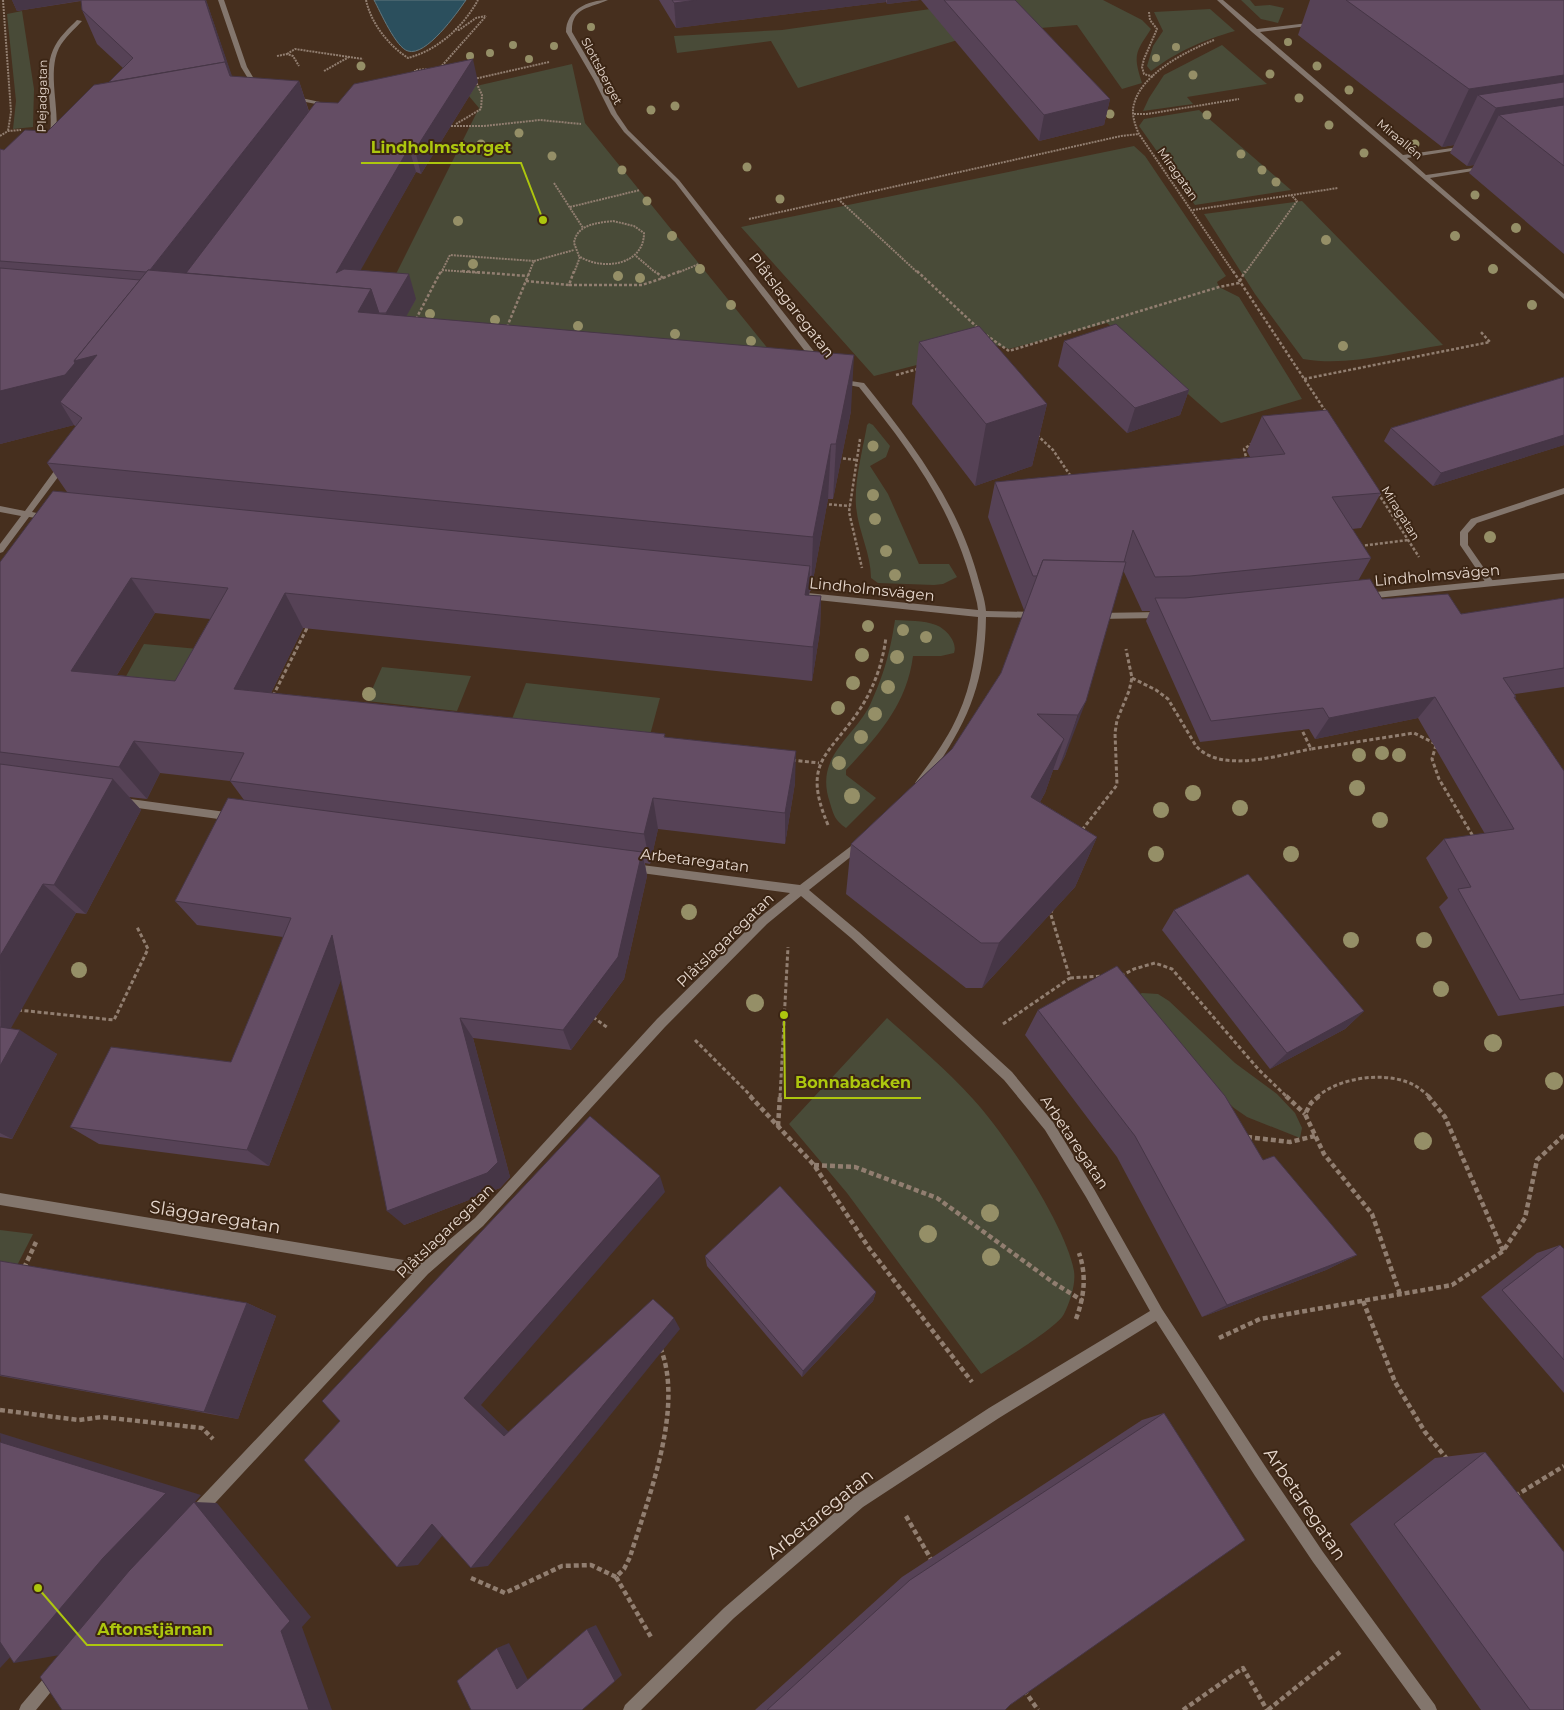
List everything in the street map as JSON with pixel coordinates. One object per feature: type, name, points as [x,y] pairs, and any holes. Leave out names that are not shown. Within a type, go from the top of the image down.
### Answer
[{"type":"street","points":[[221,0],[244,67],[263,98]]},
{"type":"street","name":"Slottsberget","points":[[605,0],[587,5],[570,18],[569,32],[614,114]]},
{"type":"street","name":"Miraallén","points":[[1220,0],[1564,297]]},
{"type":"street","name":"Plejadgatan","points":[[46,145],[53,138],[55,105],[53,57],[62,39],[79,21]]},
{"type":"street","points":[[1254,31],[1321,22]]},
{"type":"street","points":[[284,98],[318,103],[323,108],[322,120]]},
{"type":"street","name":"Plåtslagaregatan","points":[[614,114],[626,131],[677,181],[819,365]]},
{"type":"street","points":[[53,138],[62,136]]},
{"type":"street","points":[[1403,157],[1471,146]]},
{"type":"street","points":[[1426,177],[1495,165]]},
{"type":"street","name":"Plåtslagaregatan","points":[[831,380],[861,385]]},
{"type":"street","points":[[861,385],[915,453],[948,506],[968,552],[983,614],[979,659],[967,706],[942,751],[911,796]]},
{"type":"street","points":[[0,550],[66,461]]},
{"type":"street","points":[[1491,584],[1464,544],[1464,532],[1474,522],[1564,491]]},
{"type":"street","points":[[0,509],[60,520]]},
{"type":"street","name":"Lindholmsvägen","points":[[1359,596],[1564,576]]},
{"type":"street","name":"Lindholmsvägen","points":[[803,596],[983,614],[1048,615]]},
{"type":"street","points":[[1086,616],[1171,615]]},
{"type":"street","points":[[116,801],[241,818]]},
{"type":"street","name":"Plåtslagaregatan","points":[[187,1522],[424,1270],[479,1222],[636,1051],[763,920],[871,833]]},
{"type":"street","name":"Arbetaregatan","points":[[620,867],[801,890],[855,935],[1008,1076],[1049,1126],[1158,1312],[1318,1557],[1430,1710]]},
{"type":"street","name":"Släggaregatan","points":[[0,1199],[424,1270]]},
{"type":"street","name":"Arbetaregatan","points":[[630,1710],[729,1613],[858,1502],[994,1413],[1158,1312]]},
{"type":"street","points":[[26,1710],[62,1666]]},
{"type":"path","points":[[3,0],[11,112],[8,131]]},
{"type":"path","points":[[366,0],[367,8],[389,42],[408,58],[418,56],[445,41],[478,0]]},
{"type":"path","points":[[1149,12],[1150,20],[1157,29],[1142,67],[1144,74],[1154,77]]},
{"type":"path","points":[[440,68],[486,16],[476,18],[459,30],[456,29]]},
{"type":"path","points":[[711,227],[1121,136],[1139,134],[1134,114],[1134,104],[1138,92],[1154,77],[1190,51],[1229,35],[1254,31]]},
{"type":"path","points":[[287,54],[296,49],[363,59]]},
{"type":"path","points":[[453,126],[481,109],[483,100],[482,89],[473,79],[582,54]]},
{"type":"path","points":[[338,64],[349,57]]},
{"type":"path","points":[[416,80],[415,70],[432,68]]},
{"type":"path","points":[[1134,114],[1147,114],[1239,100]]},
{"type":"path","points":[[445,127],[484,126],[540,120],[626,131]]},
{"type":"path","name":"Miragatan","points":[[1139,134],[1193,210],[1329,416]]},
{"type":"path","points":[[570,207],[677,181]]},
{"type":"path","points":[[554,183],[583,228]]},
{"type":"path","points":[[1193,210],[1338,188]]},
{"type":"path","points":[[838,199],[935,290],[947,298],[967,320],[1000,347],[1010,351],[1219,287],[1240,283],[1245,272],[1297,200],[1292,195]]},
{"type":"path","points":[[613,220],[639,228],[644,233],[645,247],[636,256],[617,262],[601,263],[580,257],[574,250],[574,241],[583,228],[595,223],[613,220]]},
{"type":"path","points":[[412,326],[450,255],[534,261],[559,252],[574,250]]},
{"type":"path","points":[[526,281],[569,285],[642,285],[663,278],[636,256]]},
{"type":"path","points":[[569,285],[580,257]]},
{"type":"path","points":[[504,333],[534,261]]},
{"type":"path","points":[[442,270],[528,276]]},
{"type":"path","points":[[1304,380],[1490,342],[1480,331]]},
{"type":"path","points":[[861,385],[918,369]]},
{"type":"path","points":[[909,372],[917,376]]},
{"type":"path","points":[[862,602],[864,575],[851,521],[850,506],[862,421],[876,404]]},
{"type":"path","points":[[1037,434],[1053,450],[1074,483]]},
{"type":"path","points":[[1248,464],[1244,450],[1258,442]]},
{"type":"path","points":[[829,457],[857,460]]},
{"type":"path","name":"Miragatan","points":[[1378,492],[1438,589]]},
{"type":"path","points":[[821,504],[850,506]]},
{"type":"path","points":[[1351,547],[1408,540]]},
{"type":"path","points":[[843,857],[824,816],[819,789],[819,763],[860,709],[877,672],[886,640],[886,604]]},
{"type":"path","points":[[1080,833],[1117,785],[1115,734],[1117,720],[1129,691],[1132,678],[1125,642],[1124,616]]},
{"type":"path","points":[[270,702],[313,618]]},
{"type":"path","points":[[1132,678],[1168,698],[1195,744],[1202,752],[1215,758],[1239,761],[1414,733],[1436,744],[1432,759],[1439,779],[1478,846]]},
{"type":"path","points":[[1298,722],[1311,749]]},
{"type":"path","points":[[789,760],[819,763]]},
{"type":"path","points":[[1052,905],[1051,915],[1070,978]]},
{"type":"path","points":[[10,1009],[114,1020],[148,949],[137,927]]},
{"type":"path","points":[[778,1126],[788,943]]},
{"type":"path","points":[[1114,976],[1120,976],[1155,962],[1172,969],[1259,1070],[1305,1114],[1324,1154],[1372,1214],[1400,1294]]},
{"type":"path","points":[[974,1044],[1070,978],[1108,976]]},
{"type":"path","points":[[587,1012],[636,1051]]},
{"type":"path","points":[[694,1038],[814,1165],[869,1248],[956,1360],[994,1413]]},
{"type":"path","points":[[1305,1114],[1308,1104],[1316,1097],[1336,1086],[1353,1081],[1399,1080],[1406,1081],[1422,1090],[1436,1104],[1445,1117],[1503,1251]]},
{"type":"path","points":[[1185,1355],[1260,1319],[1452,1285],[1503,1251],[1525,1218],[1536,1160],[1564,1135]]},
{"type":"path","points":[[1242,1136],[1290,1142],[1315,1136]]},
{"type":"path","points":[[814,1165],[855,1167],[937,1198],[1054,1283],[1083,1301]]},
{"type":"path","points":[[20,1274],[53,1208]]},
{"type":"path","points":[[1075,1323],[1083,1301],[1084,1266],[1078,1250]]},
{"type":"path","points":[[1363,1301],[1396,1382],[1425,1432],[1449,1461]]},
{"type":"path","points":[[616,1577],[624,1569],[630,1557],[666,1441],[668,1376],[665,1359],[660,1347],[655,1343]]},
{"type":"path","points":[[0,1410],[79,1420],[102,1417],[202,1428],[213,1438]]},
{"type":"path","points":[[1507,1502],[1564,1466]]},
{"type":"path","points":[[888,1483],[936,1567]]},
{"type":"path","points":[[471,1578],[506,1593],[562,1566],[591,1565],[616,1577],[671,1670]]},
{"type":"path","points":[[1183,1710],[1242,1668],[1268,1710],[1369,1628]]},
{"type":"path","points":[[1021,1686],[1038,1710]]},
{"type":"green space","points":[[994,0],[1103,0],[1142,20],[1151,29],[1137,54],[1137,66],[1142,83],[1122,89],[1077,25],[981,33],[798,88],[771,41],[677,53],[674,36],[782,30]]},
{"type":"green space","points":[[1241,0],[1250,0],[1255,6],[1270,5],[1284,8],[1278,23],[1261,19]]},
{"type":"green space","points":[[1210,9],[1235,31],[1191,47],[1151,71],[1147,66],[1153,46],[1163,31],[1154,12]]},
{"type":"green space","points":[[22,11],[34,89],[33,127],[13,129],[16,101],[7,14]]},
{"type":"green space","points":[[1222,45],[1267,84],[1187,97],[1193,104],[1143,111],[1164,75]]},
{"type":"green space","points":[[572,64],[585,123],[769,350],[375,316],[479,108],[463,89]]},
{"type":"green space","points":[[1199,110],[1291,190],[1195,205],[1139,126],[1144,119]]},
{"type":"green space","points":[[1134,146],[1145,156],[1226,276],[1217,282],[1219,287],[1239,297],[1302,399],[1221,423],[1107,323],[1009,349],[995,345],[874,376],[741,227]]},
{"type":"green space","points":[[1302,201],[1443,345],[1355,360],[1320,361],[1303,359],[1255,294],[1204,214]]},
{"type":"green space","points":[[869,423],[873,425],[890,446],[886,457],[870,466],[888,494],[919,564],[949,564],[957,577],[943,584],[934,585],[878,583],[871,578],[869,560],[856,506],[859,465]]},
{"type":"green space","points":[[895,620],[926,622],[936,625],[953,640],[955,649],[954,653],[941,656],[913,656],[910,673],[898,704],[880,732],[846,770],[846,775],[876,798],[846,828],[835,817],[830,803],[826,787],[827,773],[837,750],[870,705],[886,663]]},
{"type":"green space","points":[[144,644],[231,652],[213,686],[125,678]]},
{"type":"green space","points":[[382,667],[471,676],[457,711],[367,701]]},
{"type":"green space","points":[[526,683],[660,698],[650,735],[512,719]]},
{"type":"green space","points":[[1142,993],[1158,994],[1169,1001],[1235,1063],[1277,1094],[1295,1113],[1302,1128],[1300,1138],[1247,1117],[1234,1108],[1217,1092],[1136,996]]},
{"type":"green space","points":[[887,1018],[963,1088],[1001,1133],[1047,1206],[1069,1252],[1074,1271],[1074,1282],[1064,1314],[1039,1337],[981,1374],[847,1193],[789,1124]]},
{"type":"green space","points":[[0,1230],[33,1234],[0,1299]]},
{"type":"water","points":[[374,0],[466,0],[432,41],[415,51],[408,51],[398,43]]},
{"type":"building","points":[[81,0],[205,0],[226,64],[225,62],[109,82],[133,58],[82,10]]},
{"type":"building","points":[[672,0],[697,0],[674,3]]},
{"type":"building","points":[[944,0],[1015,0],[1110,99],[1044,115]]},
{"type":"building","points":[[1346,0],[1564,0],[1564,75],[1469,89]]},
{"type":"building","points":[[473,59],[415,150],[409,148],[336,273],[344,269],[409,274],[386,313],[379,313],[371,289],[186,273],[316,102],[338,103],[354,84]]},
{"type":"building","points":[[225,62],[230,76],[299,81],[150,270],[146,272],[0,261],[0,149],[4,150],[25,130],[48,131],[94,85]]},
{"type":"building","points":[[1564,82],[1564,98],[1496,108],[1478,95]]},
{"type":"building","points":[[1564,105],[1564,166],[1499,115]]},
{"type":"building","points":[[0,268],[140,280],[74,361],[75,363],[65,375],[0,391]]},
{"type":"building","points":[[148,270],[371,289],[358,312],[854,355],[836,444],[831,444],[813,537],[47,463],[82,418],[60,402],[97,355],[74,361]]},
{"type":"building","points":[[1116,324],[1189,390],[1135,408],[1064,341]]},
{"type":"building","points":[[979,326],[1047,404],[986,424],[919,342]]},
{"type":"building","points":[[1564,377],[1564,435],[1441,473],[1391,428]]},
{"type":"building","points":[[1327,410],[1381,493],[1332,497],[1371,558],[1190,576],[1155,577],[1133,530],[1124,562],[1043,560],[1037,576],[1033,576],[995,482],[1285,454],[1262,416]]},
{"type":"building","points":[[53,491],[810,566],[805,595],[821,596],[813,647],[285,593],[234,689],[665,734],[664,737],[796,751],[785,813],[653,798],[644,834],[230,781],[244,753],[134,741],[119,767],[0,752],[0,562]],"holes":[[[131,578],[228,588],[175,681],[71,671]]]},
{"type":"building","points":[[1043,560],[1126,562],[1086,701],[1078,715],[1037,714],[1064,739],[1031,797],[1097,837],[999,943],[981,943],[851,844],[952,749],[1001,673]]},
{"type":"building","points":[[1370,579],[1382,599],[1448,594],[1461,614],[1564,598],[1564,668],[1503,678],[1564,771],[1564,994],[1520,1000],[1458,889],[1471,887],[1444,839],[1514,829],[1435,697],[1329,718],[1323,708],[1211,721],[1155,598],[1185,598]]},
{"type":"building","points":[[0,764],[113,779],[54,885],[43,884],[0,956]]},
{"type":"building","points":[[228,798],[642,852],[618,957],[563,1030],[460,1018],[498,1162],[487,1173],[387,1211],[332,935],[247,1150],[70,1127],[111,1047],[231,1062],[291,918],[175,901]]},
{"type":"building","points":[[1248,874],[1364,1011],[1287,1053],[1174,910]]},
{"type":"building","points":[[1117,966],[1225,1096],[1263,1160],[1274,1156],[1357,1255],[1227,1305],[1135,1136],[1038,1010]]},
{"type":"building","points":[[0,1027],[20,1030],[0,1066]]},
{"type":"building","points":[[590,1116],[660,1176],[464,1398],[504,1436],[653,1299],[674,1318],[471,1568],[432,1524],[397,1567],[304,1460],[340,1421],[322,1401]]},
{"type":"building","points":[[780,1186],[876,1292],[803,1371],[705,1256]]},
{"type":"building","points":[[1560,1245],[1564,1249],[1564,1360],[1502,1290]]},
{"type":"building","points":[[0,1261],[247,1303],[204,1412],[0,1375]]},
{"type":"building","points":[[1164,1413],[1245,1540],[1005,1710],[767,1710],[910,1580]]},
{"type":"building","points":[[0,1442],[166,1493],[103,1558],[14,1663],[0,1642]]},
{"type":"building","points":[[1485,1452],[1564,1552],[1564,1710],[1530,1710],[1394,1524]]},
{"type":"building","points":[[194,1502],[290,1621],[281,1631],[309,1710],[62,1710],[40,1677],[129,1571]]},
{"type":"building","points":[[587,1629],[615,1681],[582,1710],[471,1710],[457,1681],[497,1648],[517,1689]]},
{"type":"place","name":"Lindholmstorget","points":[[543,220]]},
{"type":"place","name":"Bonnabacken","points":[[784,1015]]},
{"type":"place","name":"Aftonstjärnan","points":[[38,1588]]}]
